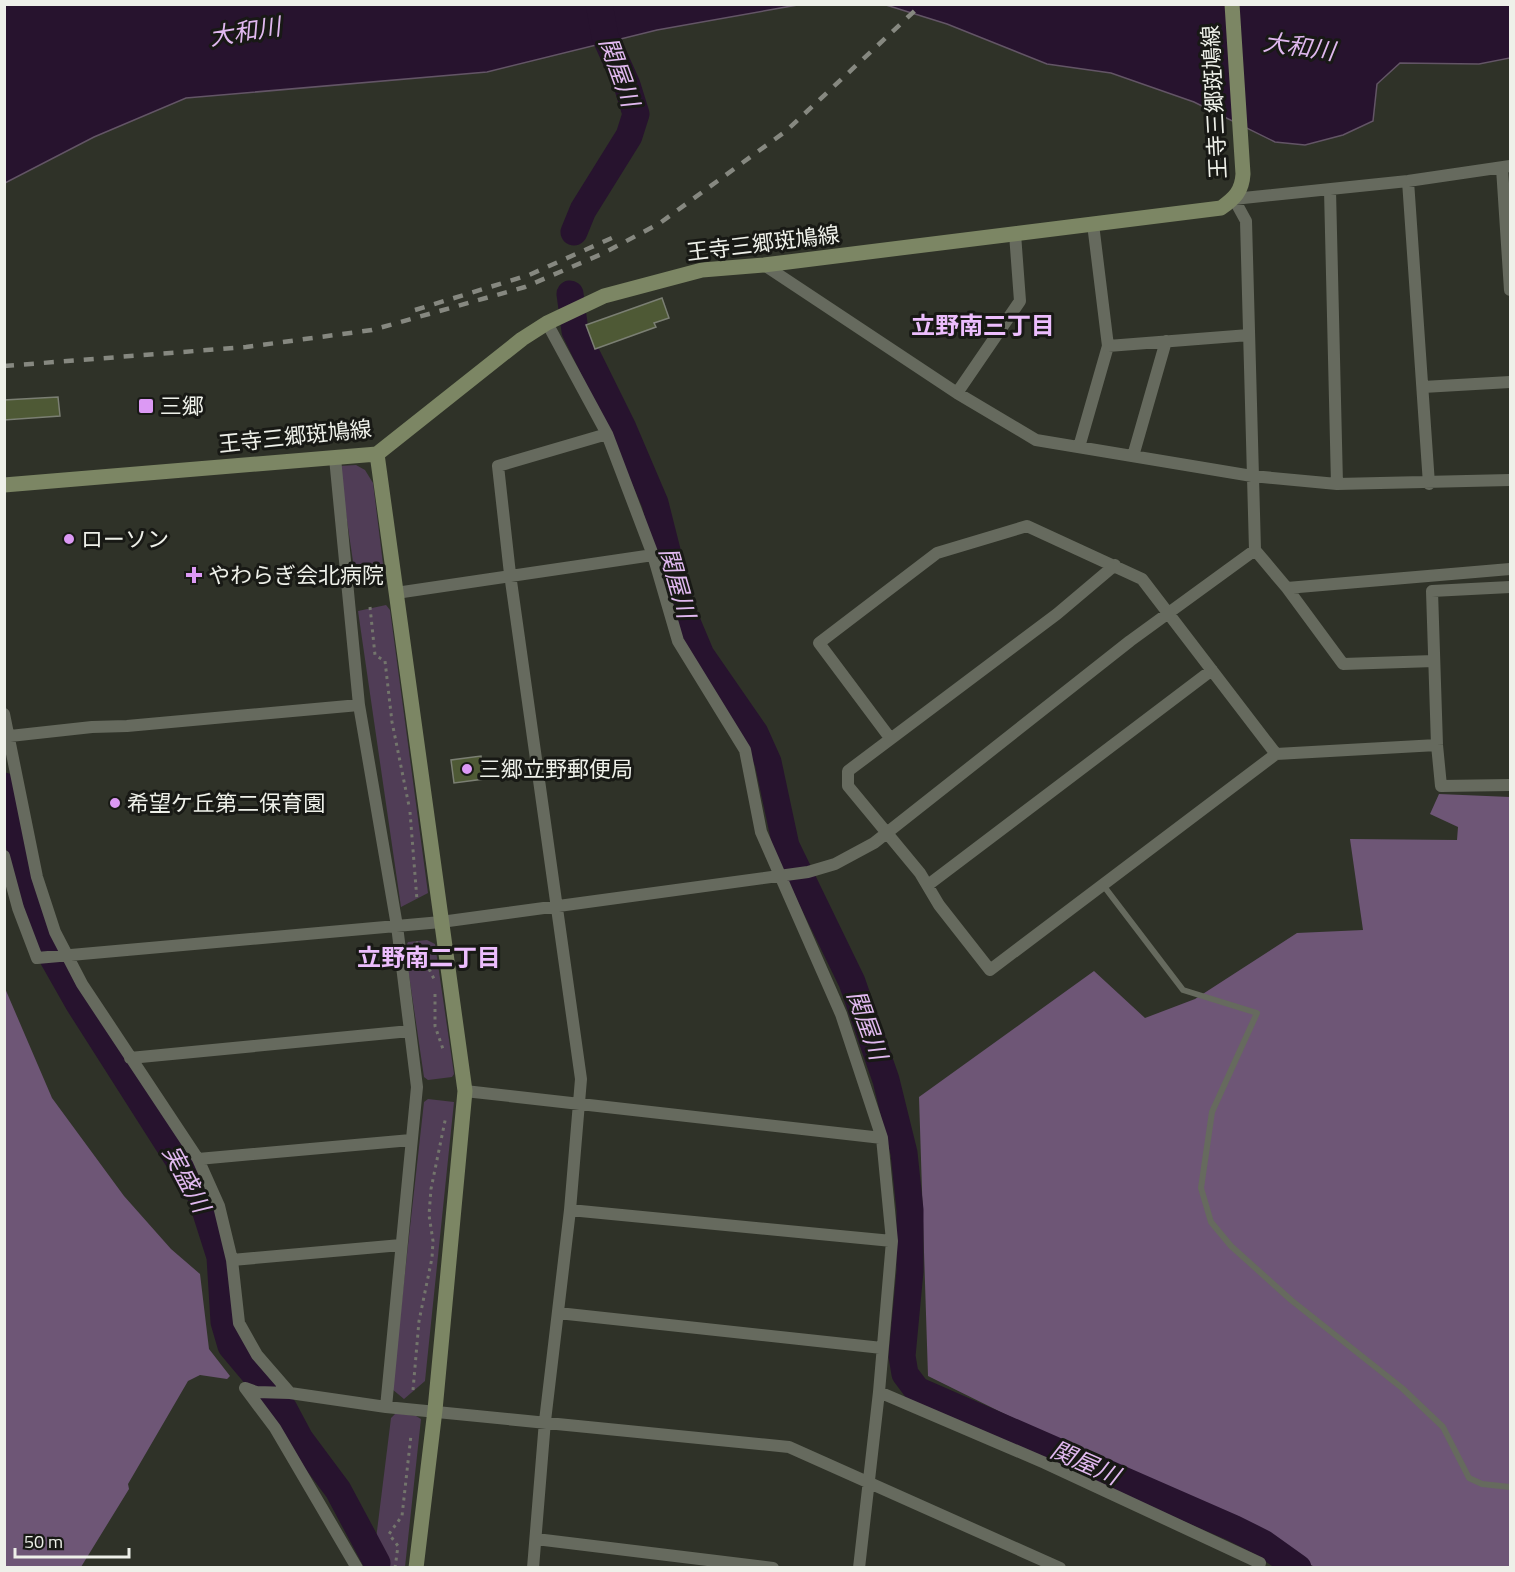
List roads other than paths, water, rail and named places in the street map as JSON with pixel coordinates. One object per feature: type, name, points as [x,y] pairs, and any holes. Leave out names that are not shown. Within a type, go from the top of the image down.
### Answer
[{"type":"main road","name":"王寺三郷斑鳩線","points":[[4,485],[377,454],[522,339],[547,323],[604,296],[702,270],[764,265],[1221,208],[1234,200],[1242,188],[1243,174],[1232,4]]},
{"type":"main road","points":[[377,454],[465,1091],[435,1410],[416,1568]]},
{"type":"street","points":[[1434,661],[1343,664],[1287,588],[1255,550],[1246,221],[1234,200],[1408,181],[1506,167],[1510,290]]},
{"type":"street","points":[[1408,181],[1429,484]]},
{"type":"street","points":[[1330,190],[1337,484]]},
{"type":"street","points":[[1079,447],[1108,346],[1093,224]]},
{"type":"street","points":[[957,393],[1020,301],[1015,234]]},
{"type":"street","points":[[764,265],[957,393],[1036,440],[1252,476],[1337,484],[1429,484],[1510,480]]},
{"type":"street","points":[[547,323],[607,434],[653,555],[678,641],[746,750],[761,832],[785,875],[841,1014],[882,1138],[892,1241],[879,1392],[859,1568]]},
{"type":"street","points":[[1108,346],[1249,335]]},
{"type":"street","points":[[1133,456],[1166,341]]},
{"type":"street","points":[[1423,387],[1510,382]]},
{"type":"street","points":[[533,1568],[545,1421],[570,1210],[581,1079],[510,574],[498,466],[607,434]]},
{"type":"street","points":[[335,458],[359,705],[397,926],[417,1086],[386,1407]]},
{"type":"street","points":[[890,738],[819,643],[937,553],[1027,526],[1116,565],[1142,579],[1276,754]]},
{"type":"street","points":[[4,856],[18,908],[37,958],[441,922],[808,872],[835,864],[874,843],[1168,613],[1255,550]]},
{"type":"street","points":[[396,593],[510,574],[653,555]]},
{"type":"street","points":[[1116,565],[1057,614],[848,771],[848,786],[920,873],[939,905],[990,970],[1276,754],[1437,745]]},
{"type":"street","points":[[1287,588],[1510,569]]},
{"type":"street","points":[[1510,587],[1432,591],[1437,745],[1441,786],[1510,785]]},
{"type":"street","points":[[928,885],[1212,670]]},
{"type":"street","points":[[7,739],[92,727],[127,726],[359,705]]},
{"type":"street","points":[[4,714],[7,739],[38,878],[62,954],[198,1159],[219,1206],[232,1260],[239,1323],[257,1355],[286,1393]]},
{"type":"street","points":[[130,1058],[410,1031]]},
{"type":"street","points":[[465,1091],[882,1138]]},
{"type":"street","points":[[198,1159],[411,1140]]},
{"type":"street","points":[[570,1210],[892,1241]]},
{"type":"street","points":[[232,1260],[401,1245]]},
{"type":"street","points":[[558,1313],[882,1348]]},
{"type":"street","points":[[357,1568],[275,1428],[245,1388],[256,1392],[286,1393],[386,1407],[435,1410],[789,1447],[867,1484],[1060,1568]]},
{"type":"street","points":[[879,1392],[1045,1463],[1260,1563],[1258,1568]]},
{"type":"street","points":[[536,1539],[715,1564],[773,1568]]},
{"type":"lane","points":[[1103,885],[1183,990],[1257,1013],[1212,1112],[1200,1188],[1211,1222],[1231,1246],[1291,1300],[1402,1388],[1443,1427],[1469,1478],[1482,1484],[1510,1487]]},
{"type":"water","name":"大和川","points":[[5,4],[797,5],[657,30],[487,72],[186,98],[94,137],[5,183]]},
{"type":"water","name":"大和川","points":[[886,5],[1510,5],[1510,58],[1479,64],[1400,63],[1377,84],[1373,121],[1343,135],[1305,145],[1275,142],[1194,102],[1111,73],[1047,64],[947,24]]},
{"type":"waterway","name":"関屋川","points":[[574,232],[583,210],[629,136],[636,114],[627,85],[605,36],[599,4]]},
{"type":"waterway","name":"関屋川","points":[[570,294],[575,331],[623,428],[655,503],[682,610],[701,655],[755,733],[768,762],[786,846],[852,982],[886,1080],[904,1153],[910,1210],[910,1271],[902,1356],[905,1374],[917,1390],[1233,1528],[1263,1543],[1298,1568]]},
{"type":"waterway","name":"実盛川","points":[[4,786],[45,944],[79,1004],[200,1194],[220,1257],[224,1322],[231,1346],[284,1409],[300,1439],[338,1490],[377,1563]]},
{"type":"railway","points":[[4,366],[246,347],[372,330],[525,287],[604,253],[660,223],[786,131],[922,4]]},
{"type":"railway","points":[[415,310],[529,275],[614,237]]},
{"type":"place","name":"三郷","points":[[146,406]]},
{"type":"place","name":"ローソン","points":[[69,539]]},
{"type":"place","name":"やわらぎ会北病院","points":[[194,575]]},
{"type":"place","name":"三郷立野郵便局","points":[[467,769]]},
{"type":"place","name":"希望ケ丘第二保育園","points":[[115,803]]},
{"type":"district","name":"立野南三丁目","points":[[983,326]]},
{"type":"district","name":"立野南二丁目","points":[[429,958]]}]
